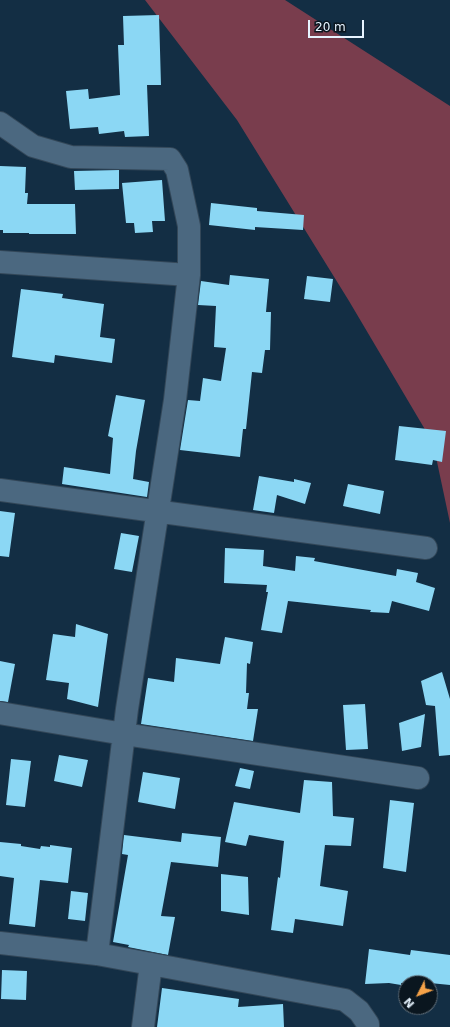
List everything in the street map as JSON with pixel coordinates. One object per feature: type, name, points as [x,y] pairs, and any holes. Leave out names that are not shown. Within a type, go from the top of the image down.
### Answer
[{"type":"street","points":[[0,123],[33,146],[71,157],[170,160],[177,170],[189,226],[188,275],[175,400],[124,734],[97,954]]},
{"type":"street","points":[[0,262],[188,275]]},
{"type":"street","points":[[0,490],[426,548]]},
{"type":"street","points":[[0,713],[124,734],[418,778]]},
{"type":"street","points":[[0,943],[97,954],[345,1000],[359,1011],[368,1024],[368,1027]]},
{"type":"street","points":[[143,1027],[152,964]]},
{"type":"shaded area","points":[[145,0],[285,0],[450,106],[450,523],[433,443],[349,301],[237,120]]},
{"type":"building","points":[[159,15],[161,85],[147,85],[149,136],[125,137],[124,131],[99,134],[98,127],[70,129],[66,91],[88,89],[89,99],[120,95],[118,45],[124,45],[123,16]]},
{"type":"building","points":[[0,166],[26,167],[25,193],[28,193],[27,204],[75,204],[76,234],[3,233],[3,230],[0,230]]},
{"type":"building","points":[[119,170],[119,189],[75,190],[74,171]]},
{"type":"building","points":[[162,180],[165,221],[152,221],[153,232],[135,233],[134,223],[126,223],[122,183]]},
{"type":"building","points":[[211,203],[257,208],[257,211],[304,215],[303,230],[255,227],[255,230],[209,225]]},
{"type":"building","points":[[230,275],[269,279],[266,312],[271,312],[270,350],[265,350],[262,373],[252,372],[246,429],[243,429],[240,457],[180,450],[188,400],[200,401],[203,378],[221,381],[226,348],[214,347],[216,306],[198,305],[201,281],[229,285]]},
{"type":"building","points":[[307,276],[333,279],[330,302],[304,299]]},
{"type":"building","points":[[21,289],[63,294],[62,298],[104,304],[100,337],[115,339],[112,363],[55,355],[54,363],[12,357]]},
{"type":"building","points":[[116,395],[145,400],[136,451],[133,479],[149,482],[147,497],[62,484],[64,467],[110,474],[113,438],[108,436]]},
{"type":"building","points":[[399,426],[446,431],[442,462],[433,460],[432,465],[395,460]]},
{"type":"building","points":[[259,476],[294,482],[294,479],[311,483],[305,504],[277,495],[274,513],[253,510]]},
{"type":"building","points":[[348,484],[384,491],[380,514],[343,506]]},
{"type":"building","points":[[0,511],[15,513],[9,557],[0,556]]},
{"type":"building","points":[[121,533],[139,536],[132,572],[114,569]]},
{"type":"building","points":[[225,548],[264,550],[263,566],[295,571],[296,556],[315,558],[314,561],[396,576],[397,569],[418,573],[416,582],[435,588],[429,611],[392,601],[389,613],[370,612],[371,610],[288,601],[282,633],[261,630],[268,592],[266,592],[267,585],[224,583]]},
{"type":"building","points":[[76,624],[108,634],[98,707],[67,699],[69,683],[46,680],[53,634],[75,637]]},
{"type":"building","points":[[225,637],[253,642],[250,664],[247,663],[246,693],[249,693],[247,709],[258,709],[253,741],[141,724],[148,678],[174,682],[176,658],[220,664]]},
{"type":"building","points":[[0,661],[15,664],[8,702],[0,701]]},
{"type":"building","points":[[442,672],[450,699],[450,755],[439,756],[435,706],[426,705],[421,681]]},
{"type":"building","points":[[365,704],[368,749],[346,750],[343,705]]},
{"type":"building","points":[[425,714],[421,747],[402,751],[399,723]]},
{"type":"building","points":[[59,755],[88,760],[82,787],[54,781]]},
{"type":"building","points":[[11,759],[31,761],[25,807],[6,805]]},
{"type":"building","points":[[240,768],[254,771],[250,789],[235,786]]},
{"type":"building","points":[[143,772],[180,778],[175,809],[138,802]]},
{"type":"building","points":[[304,780],[332,782],[333,816],[354,818],[351,846],[325,845],[320,886],[348,891],[343,926],[295,919],[293,933],[271,930],[278,877],[280,878],[284,841],[249,835],[246,846],[225,842],[234,802],[300,813]]},
{"type":"building","points":[[390,800],[414,803],[406,872],[383,868]]},
{"type":"building","points":[[182,833],[221,837],[218,867],[171,862],[161,916],[175,917],[168,955],[128,947],[129,945],[113,942],[128,855],[122,854],[124,835],[181,842]]},
{"type":"building","points":[[0,842],[21,844],[21,846],[40,849],[41,846],[50,847],[50,845],[72,848],[68,883],[40,880],[35,927],[9,924],[14,878],[0,876]]},
{"type":"building","points":[[221,874],[248,877],[249,915],[221,911]]},
{"type":"building","points":[[71,891],[88,893],[85,921],[68,919]]},
{"type":"building","points":[[369,949],[410,955],[411,950],[450,955],[450,985],[438,984],[438,975],[398,975],[398,984],[389,983],[365,984]]},
{"type":"building","points":[[2,970],[27,971],[26,1000],[1,999]]},
{"type":"building","points":[[162,988],[239,999],[238,1007],[283,1004],[284,1027],[157,1027]]}]
